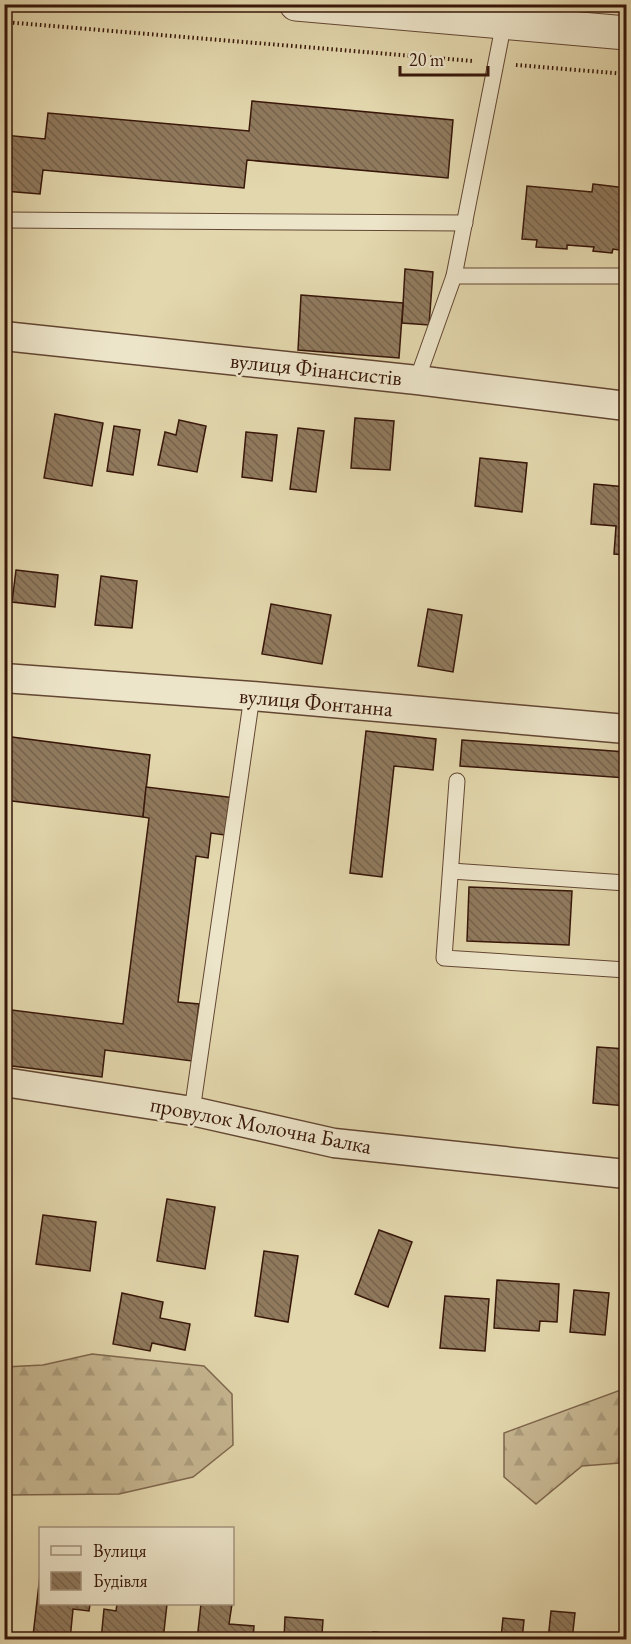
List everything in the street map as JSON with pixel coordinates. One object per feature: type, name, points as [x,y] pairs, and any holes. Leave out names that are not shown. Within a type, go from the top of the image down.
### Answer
[{"type":"street","points":[[296,4],[437,11],[504,22],[627,33]]},
{"type":"street","name":"вулиця Фінансистів","points":[[4,336],[417,380],[627,406]]},
{"type":"street","name":"вулиця Фонтанна","points":[[4,678],[252,696],[627,729]]},
{"type":"street","name":"провулок Молочна Балка","points":[[4,1082],[192,1111],[334,1143],[627,1174]]},
{"type":"lane","points":[[417,380],[454,276],[504,22]]},
{"type":"lane","points":[[4,220],[465,223]]},
{"type":"lane","points":[[454,276],[627,276]]},
{"type":"lane","points":[[192,1111],[252,696]]},
{"type":"lane","points":[[457,781],[444,958],[627,970]]},
{"type":"lane","points":[[451,871],[627,883]]},
{"type":"path","points":[[4,22],[627,74]]},
{"type":"green space","points":[[92,1354],[204,1366],[232,1394],[233,1445],[193,1477],[119,1494],[5,1495],[5,1367],[43,1365]]},
{"type":"green space","points":[[626,1388],[626,1498],[620,1463],[582,1466],[536,1504],[504,1477],[504,1433]]},
{"type":"building","points":[[252,101],[453,120],[448,178],[247,160],[244,188],[43,170],[40,194],[4,191],[4,135],[45,139],[48,113],[249,131]]},
{"type":"building","points":[[593,184],[626,188],[626,251],[613,249],[612,253],[593,251],[594,247],[567,245],[567,249],[536,247],[537,240],[522,239],[527,186],[592,192]]},
{"type":"building","points":[[405,269],[433,272],[429,325],[402,323]]},
{"type":"building","points":[[301,295],[403,303],[399,358],[298,350]]},
{"type":"building","points":[[55,414],[103,423],[92,486],[44,478]]},
{"type":"building","points":[[355,418],[394,421],[390,470],[351,468]]},
{"type":"building","points":[[179,420],[206,426],[197,472],[158,465],[165,432],[176,435]]},
{"type":"building","points":[[114,426],[140,430],[133,475],[107,471]]},
{"type":"building","points":[[298,428],[324,431],[316,492],[290,489]]},
{"type":"building","points":[[246,432],[277,435],[272,481],[242,477]]},
{"type":"building","points":[[480,458],[527,463],[522,512],[475,506]]},
{"type":"building","points":[[594,484],[626,487],[626,555],[614,554],[616,526],[591,524]]},
{"type":"building","points":[[16,570],[58,575],[55,607],[12,602]]},
{"type":"building","points":[[101,576],[137,581],[132,628],[95,625]]},
{"type":"building","points":[[271,604],[331,615],[322,664],[262,654]]},
{"type":"building","points":[[428,609],[462,615],[453,672],[418,666]]},
{"type":"building","points":[[366,731],[436,739],[433,770],[394,766],[382,877],[350,873]]},
{"type":"building","points":[[4,736],[150,755],[143,817],[4,800]]},
{"type":"building","points":[[462,740],[626,752],[626,778],[460,766]]},
{"type":"building","points":[[146,787],[235,798],[231,836],[211,833],[208,858],[196,856],[178,1002],[199,1004],[192,1061],[105,1050],[102,1077],[4,1065],[4,1009],[123,1024],[149,818],[143,817]]},
{"type":"building","points":[[469,887],[572,891],[569,945],[467,941]]},
{"type":"building","points":[[597,1047],[626,1049],[626,1106],[593,1103]]},
{"type":"building","points":[[167,1199],[215,1207],[205,1269],[157,1261]]},
{"type":"building","points":[[43,1215],[96,1222],[90,1271],[36,1264]]},
{"type":"building","points":[[379,1230],[412,1242],[388,1307],[355,1294]]},
{"type":"building","points":[[264,1251],[298,1256],[288,1322],[255,1316]]},
{"type":"building","points":[[497,1280],[559,1284],[557,1322],[540,1321],[539,1331],[494,1328]]},
{"type":"building","points":[[574,1290],[609,1293],[605,1335],[570,1332]]},
{"type":"building","points":[[122,1293],[163,1302],[160,1318],[190,1324],[185,1350],[152,1343],[150,1351],[113,1344]]},
{"type":"building","points":[[445,1296],[489,1299],[485,1351],[440,1348]]},
{"type":"building","points":[[39,1584],[39,1605],[90,1605],[89,1611],[73,1609],[70,1640],[33,1636]]},
{"type":"building","points":[[117,1605],[167,1605],[163,1640],[101,1640],[104,1609],[116,1611]]},
{"type":"building","points":[[201,1605],[232,1605],[229,1624],[254,1626],[253,1640],[197,1640]]},
{"type":"building","points":[[551,1611],[575,1613],[572,1640],[548,1640]]},
{"type":"building","points":[[285,1617],[323,1620],[322,1634],[338,1635],[337,1640],[284,1640]]},
{"type":"building","points":[[503,1618],[524,1620],[522,1640],[466,1640],[466,1634],[501,1638]]},
{"type":"building","points":[[373,1632],[429,1637],[429,1640],[372,1640]]}]
